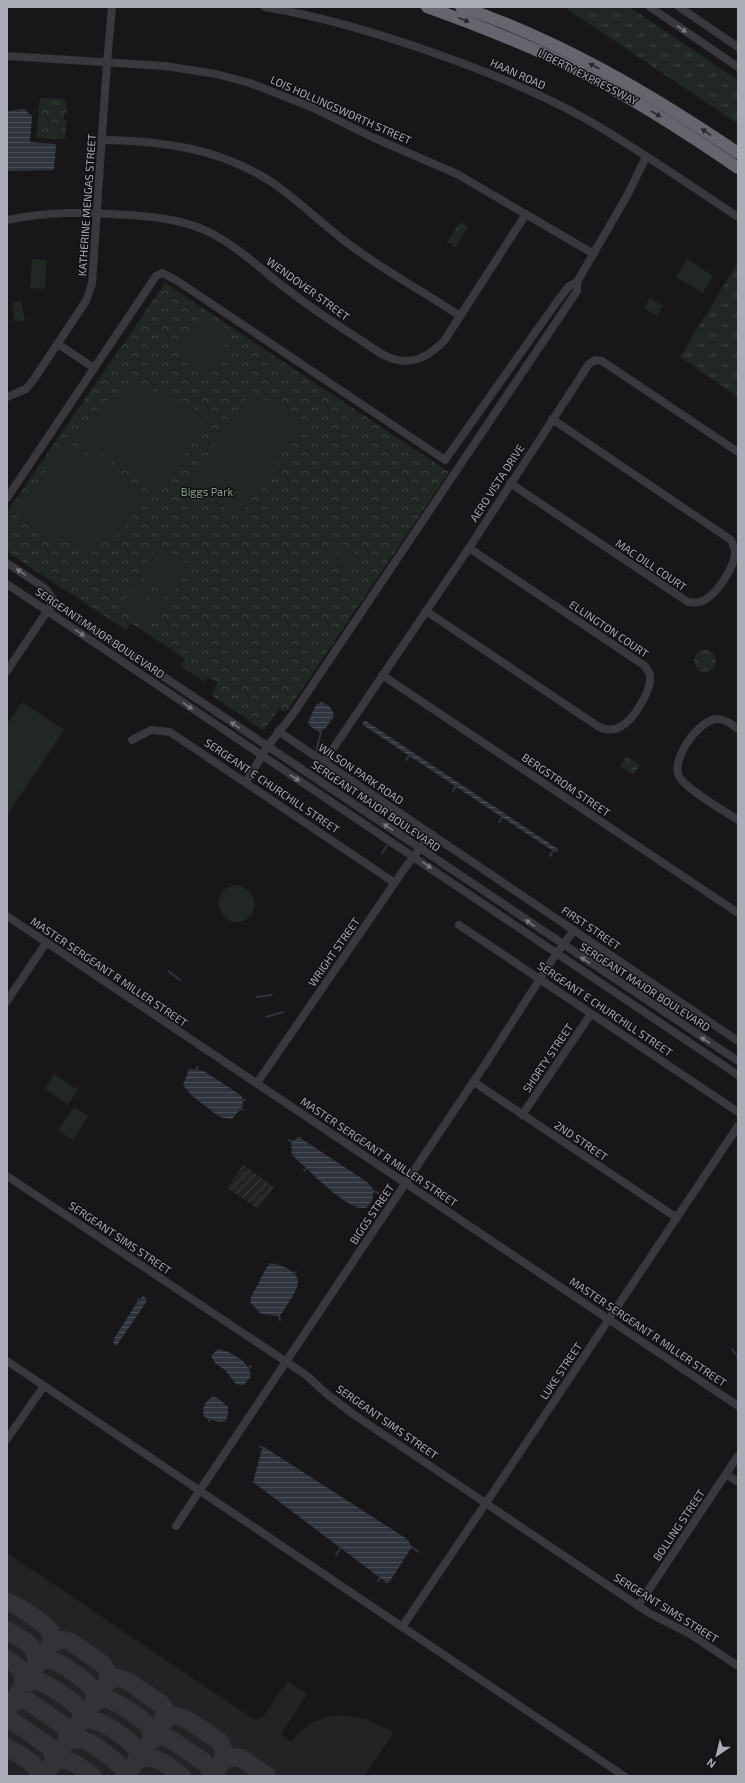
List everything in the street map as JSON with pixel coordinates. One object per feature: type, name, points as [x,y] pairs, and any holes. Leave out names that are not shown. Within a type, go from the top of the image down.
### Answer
[{"type":"highway","name":"LIBERTY EXPRESSWAY","points":[[427,7],[508,38],[590,76],[678,127],[738,168]]},
{"type":"highway","name":"LIBERTY EXPRESSWAY","points":[[461,7],[535,37],[647,94],[738,154]]},
{"type":"street","name":"KATHERINE MENGAS STREET","points":[[7,397],[26,389],[34,379],[86,301],[92,284],[112,7]]},
{"type":"street","name":"HAAN ROAD","points":[[265,7],[290,11],[391,38],[504,79],[585,119],[738,217]]},
{"type":"street","points":[[679,7],[738,47]]},
{"type":"street","points":[[652,8],[738,67]]},
{"type":"street","name":"LOIS HOLLINGSWORTH STREET","points":[[7,56],[190,69],[250,83],[311,107],[372,137],[457,174],[594,254]]},
{"type":"street","points":[[102,140],[159,142],[199,150],[242,166],[270,181],[347,242],[460,316]]},
{"type":"street","points":[[7,498],[156,276],[165,273],[445,460],[561,298],[570,286],[577,282],[628,194],[646,157]]},
{"type":"street","name":"WENDOVER STREET","points":[[7,220],[57,213],[97,212],[165,218],[210,232],[249,260],[313,310],[387,357],[404,361],[420,359],[434,352],[444,341],[526,214]]},
{"type":"street","points":[[246,782],[267,747],[278,731],[293,714],[577,291],[577,282]]},
{"type":"street","points":[[58,344],[94,368]]},
{"type":"street","name":"AERO VISTA DRIVE","points":[[324,762],[469,548],[589,364],[595,360],[602,361],[738,452]]},
{"type":"street","name":"MAC DILL COURT","points":[[510,483],[688,602],[700,602],[713,593],[724,580],[732,565],[735,552],[731,540],[552,420]]},
{"type":"street","name":"ELLINGTON COURT","points":[[426,611],[599,727],[608,730],[621,727],[639,708],[649,685],[650,674],[645,666],[469,548]]},
{"type":"street","name":"SERGEANT MAJOR BOULEVARD","points":[[7,563],[46,589],[54,601],[88,626],[562,945],[738,1061]]},
{"type":"street","name":"SERGEANT MAJOR BOULEVARD","points":[[7,584],[262,756],[414,856],[556,954],[738,1076]]},
{"type":"street","points":[[7,672],[54,601]]},
{"type":"street","name":"BERGSTROM STREET","points":[[382,675],[738,913]]},
{"type":"street","points":[[738,729],[717,718],[707,721],[688,741],[678,764],[678,776],[685,785],[738,820]]},
{"type":"street","name":"SERGEANT E CHURCHILL STREET","points":[[132,740],[151,730],[170,732],[395,883]]},
{"type":"street","name":"WILSON PARK ROAD","points":[[278,731],[431,834]]},
{"type":"street","name":"WRIGHT STREET","points":[[257,1083],[395,883],[431,834]]},
{"type":"street","name":"FIRST STREET","points":[[431,834],[738,1041]]},
{"type":"street","name":"MASTER SERGEANT R MILLER STREET","points":[[7,916],[738,1406]]},
{"type":"street","name":"SERGEANT E CHURCHILL STREET","points":[[459,925],[738,1112]]},
{"type":"street","name":"BIGGS STREET","points":[[176,1526],[474,1082],[562,945],[574,930]]},
{"type":"street","points":[[7,1001],[46,943]]},
{"type":"street","name":"SHORTY STREET","points":[[522,1115],[592,1014]]},
{"type":"street","name":"2ND STREET","points":[[474,1082],[677,1218]]},
{"type":"street","name":"LUKE STREET","points":[[402,1627],[738,1126]]},
{"type":"street","name":"SERGEANT SIMS STREET","points":[[7,1176],[306,1375],[348,1411],[638,1606],[690,1634],[738,1666]]},
{"type":"street","points":[[7,1362],[624,1776]]},
{"type":"street","points":[[7,1440],[44,1386]]},
{"type":"street","name":"BOLLING STREET","points":[[638,1606],[738,1456]]},
{"type":"street","points":[[726,1474],[738,1482]]},
{"type":"shaded area","points":[[24,109],[32,116],[30,142],[56,144],[54,170],[7,171],[7,111]]},
{"type":"shaded area","points":[[321,702],[330,707],[334,716],[326,728],[319,732],[310,726],[308,722],[316,705]]},
{"type":"shaded area","points":[[366,721],[558,849],[558,852],[553,851],[363,725],[363,722]]},
{"type":"shaded area","points":[[189,1069],[204,1071],[242,1096],[243,1106],[232,1119],[220,1117],[192,1096],[183,1085]]},
{"type":"shaded area","points":[[299,1137],[367,1182],[374,1190],[372,1201],[366,1208],[356,1207],[346,1202],[322,1183],[292,1155],[291,1142]]},
{"type":"shaded area","points":[[243,1165],[274,1187],[258,1209],[227,1188]]},
{"type":"shaded area","points":[[271,1263],[284,1267],[292,1272],[297,1277],[298,1282],[293,1296],[282,1313],[278,1316],[261,1314],[250,1302],[252,1295],[267,1267]]},
{"type":"shaded area","points":[[143,1296],[147,1299],[145,1304],[117,1345],[114,1345],[113,1341],[115,1337],[136,1304]]},
{"type":"shaded area","points":[[218,1349],[229,1352],[239,1358],[247,1366],[251,1376],[244,1385],[236,1384],[226,1371],[216,1364],[211,1356]]},
{"type":"shaded area","points":[[212,1397],[218,1398],[228,1407],[228,1414],[224,1422],[204,1417],[204,1406]]},
{"type":"shaded area","points":[[264,1447],[407,1539],[412,1547],[390,1581],[387,1583],[253,1482],[262,1449]]},
{"type":"shaded area","points":[[7,1553],[252,1718],[260,1719],[263,1717],[287,1681],[307,1694],[282,1732],[283,1736],[291,1742],[299,1732],[313,1722],[329,1716],[345,1715],[366,1719],[394,1732],[364,1776],[7,1776]]},
{"type":"green space","points":[[564,7],[629,7],[738,80],[738,124]]},
{"type":"green space","points":[[40,98],[64,99],[67,108],[67,113],[64,114],[64,120],[67,120],[65,139],[36,138]]},
{"type":"green space","points":[[460,222],[468,227],[455,247],[447,242]]},
{"type":"green space","points":[[32,259],[47,260],[45,289],[30,288]]},
{"type":"green space","points":[[687,259],[713,276],[703,293],[676,277]]},
{"type":"green space","points":[[738,262],[738,397],[680,357]]},
{"type":"green space","name":"Biggs Park","points":[[165,283],[449,472],[288,710],[284,711],[279,709],[265,729],[261,729],[211,695],[218,683],[208,677],[204,682],[181,666],[185,659],[131,623],[126,630],[7,552],[7,512]]},
{"type":"green space","points":[[650,298],[663,306],[657,316],[644,308]]},
{"type":"green space","points":[[21,301],[25,320],[15,322],[12,303]]},
{"type":"green space","points":[[203,313],[233,333],[208,371],[177,351]]},
{"type":"green space","points":[[134,387],[174,395],[208,418],[162,489],[155,490],[77,438],[101,403]]},
{"type":"green space","points":[[251,390],[302,424],[240,517],[189,483]]},
{"type":"green space","points":[[70,444],[147,496],[124,531],[90,547],[51,539],[16,516],[62,445]]},
{"type":"green space","points":[[335,538],[344,545],[333,560],[324,554]]},
{"type":"green space","points":[[159,544],[191,565],[170,596],[138,575]]},
{"type":"green space","points":[[351,550],[360,557],[350,572],[340,566]]},
{"type":"green space","points":[[139,580],[152,588],[136,613],[123,604]]},
{"type":"green space","points":[[155,591],[168,600],[152,624],[139,615]]},
{"type":"green space","points":[[705,650],[709,651],[715,657],[715,665],[709,671],[705,672],[701,671],[695,665],[694,661],[695,657],[701,651]]},
{"type":"green space","points":[[22,702],[64,730],[7,815],[7,724]]},
{"type":"green space","points":[[627,756],[640,765],[634,775],[620,766]]},
{"type":"green space","points":[[237,885],[246,889],[250,893],[253,897],[255,907],[250,916],[241,921],[233,922],[226,918],[221,911],[219,903],[220,895],[226,889]]},
{"type":"green space","points":[[54,1074],[78,1090],[68,1104],[45,1089]]},
{"type":"green space","points":[[74,1107],[88,1116],[73,1140],[58,1130]]},
{"type":"waterway","points":[[316,753],[321,731]]},
{"type":"waterway","points":[[406,760],[409,756]]},
{"type":"waterway","points":[[453,791],[456,786]]},
{"type":"waterway","points":[[499,822],[502,818]]},
{"type":"waterway","points":[[382,853],[389,842]]},
{"type":"waterway","points":[[550,856],[553,851]]},
{"type":"waterway","points":[[168,971],[180,980]]},
{"type":"waterway","points":[[257,997],[272,995]]},
{"type":"waterway","points":[[266,1017],[283,1012]]},
{"type":"waterway","points":[[374,1191],[378,1193]]},
{"type":"waterway","points":[[279,1315],[280,1320]]},
{"type":"waterway","points":[[732,1349],[738,1357]]},
{"type":"waterway","points":[[336,1555],[341,1547]]},
{"type":"waterway","points":[[412,1547],[418,1552]]},
{"type":"taxiway","points":[[7,1602],[17,1606],[43,1624],[48,1628],[51,1637],[50,1645],[9,1707]]},
{"type":"taxiway","points":[[7,1630],[23,1640],[32,1648],[35,1653],[36,1665]]},
{"type":"taxiway","points":[[44,1776],[107,1682],[108,1677],[104,1665],[71,1642],[60,1640],[50,1645]]},
{"type":"taxiway","points":[[7,1659],[15,1664],[22,1673],[23,1685]]},
{"type":"taxiway","points":[[36,1665],[45,1660],[51,1660],[67,1668],[90,1686],[94,1693],[94,1702]]},
{"type":"taxiway","points":[[107,1682],[115,1677],[128,1681],[161,1704],[165,1709],[163,1722],[126,1776]]},
{"type":"taxiway","points":[[23,1685],[35,1680],[61,1694],[79,1709],[81,1713],[80,1723]]},
{"type":"taxiway","points":[[94,1702],[102,1698],[108,1699],[137,1716],[150,1728],[150,1741]]},
{"type":"taxiway","points":[[11,1704],[20,1700],[28,1701],[64,1726],[68,1733],[67,1742],[79,1739],[90,1743],[118,1764],[125,1772],[124,1776]]},
{"type":"taxiway","points":[[163,1722],[174,1716],[179,1717],[190,1722],[219,1741],[224,1755],[213,1776]]},
{"type":"taxiway","points":[[80,1723],[86,1719],[93,1720],[116,1731],[130,1742],[139,1753],[136,1761]]},
{"type":"taxiway","points":[[7,1721],[14,1722],[50,1747],[53,1754],[53,1762],[59,1760],[69,1761],[93,1776]]},
{"type":"taxiway","points":[[150,1741],[159,1736],[170,1739],[204,1762],[208,1766],[211,1776]]},
{"type":"taxiway","points":[[7,1747],[31,1763],[38,1771],[40,1776]]},
{"type":"taxiway","points":[[223,1761],[232,1757],[241,1758],[267,1776]]},
{"type":"taxiway","points":[[136,1761],[149,1758],[155,1759],[182,1776]]}]
